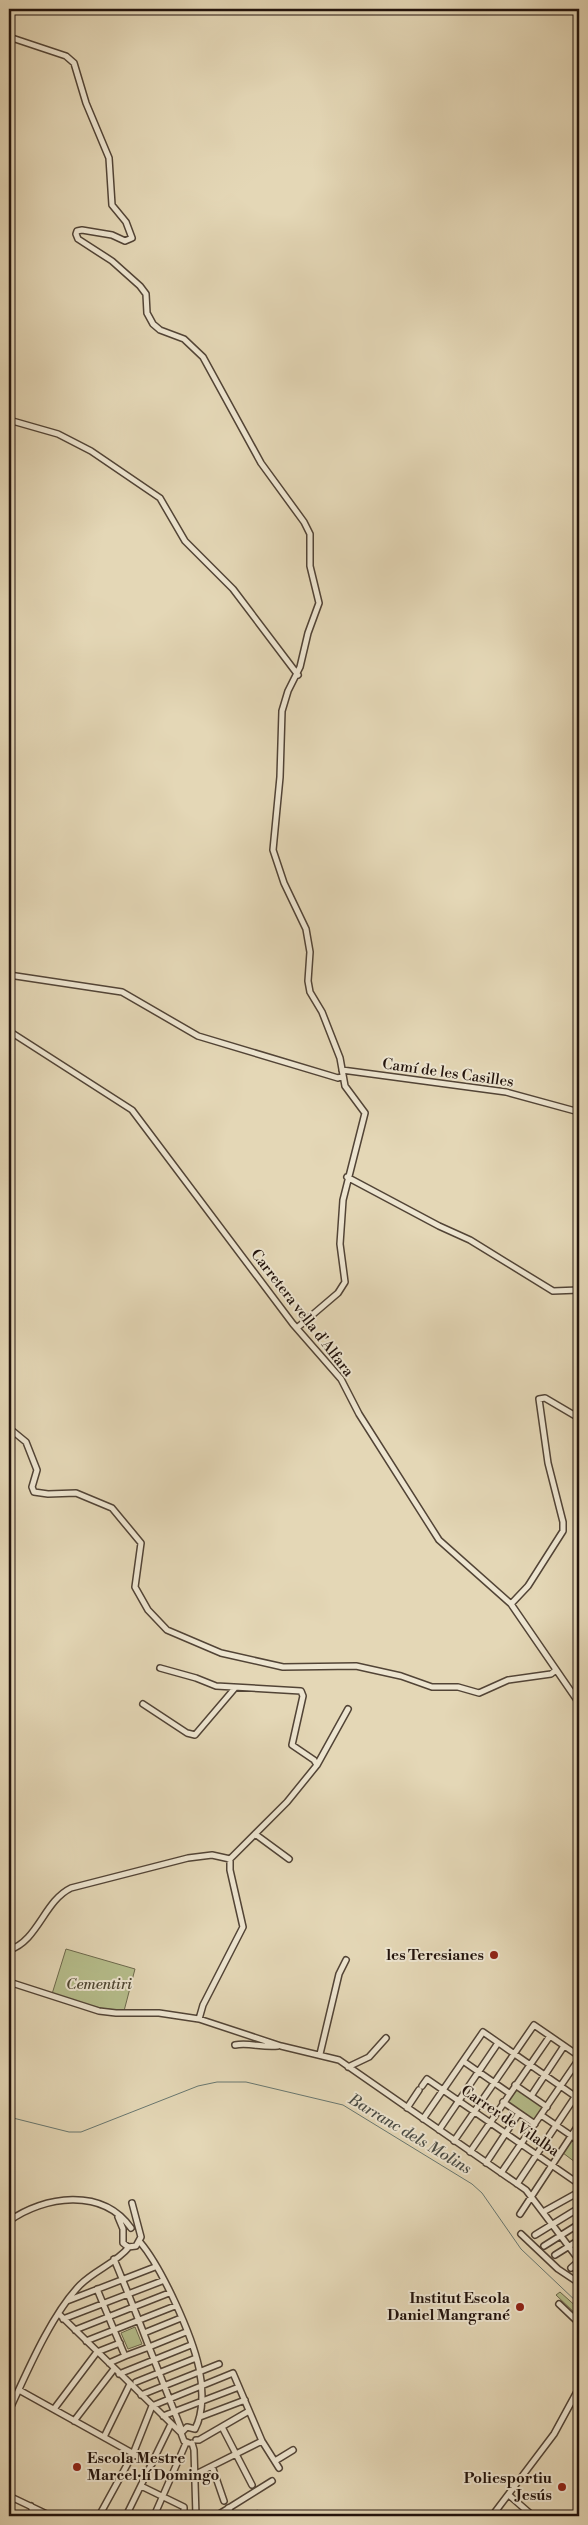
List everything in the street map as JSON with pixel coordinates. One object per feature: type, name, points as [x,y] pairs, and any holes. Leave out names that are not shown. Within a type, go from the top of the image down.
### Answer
[{"type":"street","points":[[9,37],[66,56],[74,62],[86,103],[109,158],[112,205],[126,222],[132,238],[125,241],[112,235],[77,230],[78,239],[112,261],[140,286],[146,294],[147,313],[152,324],[160,330],[184,340],[203,357],[261,463],[304,522],[310,534],[310,566],[319,603],[298,674],[288,691],[282,711],[280,777],[273,850],[284,883],[306,929],[310,952],[308,986],[322,1012],[340,1058],[346,1089],[365,1113],[359,1143],[347,1177],[340,1232],[345,1282],[338,1293],[296,1328]]},
{"type":"street","points":[[9,420],[58,434],[82,446],[160,498],[185,541],[233,589],[298,674]]},
{"type":"street","name":"Camí de les Casilles","points":[[9,975],[122,992],[198,1036],[338,1078],[342,1073],[506,1092],[579,1112]]},
{"type":"street","name":"Carretera vella d'Alfara","points":[[9,1031],[132,1110],[296,1328],[341,1380],[359,1414],[439,1540],[511,1604],[579,1703]]},
{"type":"street","points":[[347,1177],[439,1226],[470,1240],[553,1291],[579,1290]]},
{"type":"street","points":[[511,1604],[528,1586],[563,1532],[563,1522],[548,1463],[539,1399],[545,1398],[579,1418]]},
{"type":"street","points":[[9,1428],[26,1442],[37,1470],[32,1491],[48,1494],[76,1493],[106,1504],[115,1510],[136,1536],[141,1546],[135,1578],[137,1592],[158,1622],[175,1634],[226,1654],[279,1666],[356,1666],[401,1676],[432,1687],[458,1687],[476,1692],[484,1692],[508,1680],[551,1674],[556,1670]]},
{"type":"street","points":[[160,1668],[196,1678],[209,1684],[235,1688],[295,1690],[303,1693],[292,1746],[314,1760],[318,1765]]},
{"type":"street","points":[[142,1704],[187,1733],[195,1736],[235,1688]]},
{"type":"street","points":[[199,2019],[203,2005],[243,1928],[230,1870],[230,1859],[287,1802],[318,1765],[348,1709]]},
{"type":"street","points":[[255,1834],[290,1859]]},
{"type":"street","points":[[9,1950],[26,1941],[44,1914],[61,1895],[71,1888],[182,1859],[212,1855],[230,1859]]},
{"type":"street","points":[[320,2054],[339,1974],[346,1960]]},
{"type":"street","points":[[9,1982],[99,2011],[124,2014],[159,2013],[199,2019],[280,2046],[339,2060],[502,2173],[532,2196],[579,2259],[570,2268]]},
{"type":"street","points":[[454,2141],[534,2025],[579,2058],[502,2173]]},
{"type":"street","points":[[423,2119],[483,2032],[561,2086],[578,2095],[516,2184]]},
{"type":"street","points":[[470,2152],[550,2036]]},
{"type":"street","points":[[348,2067],[369,2057],[386,2038]]},
{"type":"street","points":[[235,2045],[244,2043],[263,2048],[280,2046]]},
{"type":"street","points":[[439,2130],[498,2043]]},
{"type":"street","points":[[531,2096],[564,2046]]},
{"type":"street","points":[[463,2061],[509,2093]]},
{"type":"street","name":"Carrer de Vilalba","points":[[406,2108],[427,2080],[579,2184]]},
{"type":"street","points":[[515,2085],[546,2107]]},
{"type":"street","points":[[503,2102],[535,2124]]},
{"type":"street","points":[[486,2163],[519,2113]]},
{"type":"street","points":[[541,2115],[575,2134],[579,2141]]},
{"type":"street","points":[[520,2214],[575,2134],[579,2124]]},
{"type":"street","points":[[543,2212],[579,2192]]},
{"type":"street","points":[[9,2221],[39,2204],[57,2200],[77,2199],[100,2205],[118,2216],[141,2237],[140,2242],[151,2257],[169,2293],[186,2332],[200,2372],[200,2417],[195,2429],[197,2434],[191,2442],[154,2516]]},
{"type":"street","points":[[123,2233],[134,2229],[137,2221],[132,2202]]},
{"type":"street","points":[[535,2235],[579,2208]]},
{"type":"street","points":[[118,2216],[123,2233],[121,2238],[123,2244],[116,2258],[122,2280],[175,2412],[182,2432],[182,2439],[191,2442],[199,2440],[249,2411]]},
{"type":"street","points":[[544,2246],[560,2234],[579,2224]]},
{"type":"street","points":[[521,2234],[558,2269],[579,2283]]},
{"type":"street","points":[[555,2255],[579,2240]]},
{"type":"street","points":[[9,2412],[19,2390],[73,2292],[92,2274],[140,2242]]},
{"type":"street","points":[[123,2244],[151,2257]]},
{"type":"street","points":[[67,2301],[155,2267]]},
{"type":"street","points":[[61,2316],[104,2304],[162,2281]]},
{"type":"street","points":[[97,2289],[125,2356]]},
{"type":"street","points":[[75,2330],[169,2293]]},
{"type":"street","points":[[559,2304],[579,2323]]},
{"type":"street","points":[[86,2341],[175,2306]]},
{"type":"street","points":[[61,2316],[119,2374],[133,2383],[140,2394],[152,2406],[182,2432]]},
{"type":"street","points":[[144,2333],[180,2318]]},
{"type":"street","points":[[109,2362],[186,2332]]},
{"type":"street","points":[[54,2409],[97,2352],[120,2343]]},
{"type":"street","points":[[119,2374],[191,2345]]},
{"type":"street","points":[[104,2437],[133,2383],[196,2358]]},
{"type":"street","points":[[140,2394],[165,2386],[218,2364]]},
{"type":"street","points":[[74,2421],[114,2369]]},
{"type":"street","points":[[99,2516],[133,2454],[152,2406],[233,2373],[262,2441],[278,2468]]},
{"type":"street","points":[[163,2416],[239,2387]]},
{"type":"street","points":[[492,2516],[510,2496],[554,2434],[579,2388]]},
{"type":"street","points":[[19,2390],[152,2464]]},
{"type":"street","points":[[200,2417],[244,2400]]},
{"type":"street","points":[[126,2516],[171,2424]]},
{"type":"street","points":[[182,2432],[190,2427],[195,2429]]},
{"type":"street","points":[[222,2427],[252,2485]]},
{"type":"street","points":[[194,2475],[262,2441]]},
{"type":"street","points":[[191,2442],[196,2516]]},
{"type":"street","points":[[275,2461],[293,2450]]},
{"type":"street","points":[[212,2466],[224,2501]]},
{"type":"street","points":[[216,2516],[272,2481]]},
{"type":"street","points":[[141,2486],[184,2507],[184,2516]]},
{"type":"street","points":[[9,2496],[51,2516]]},
{"type":"street","points":[[510,2496],[533,2516]]},
{"type":"street","points":[[31,2506],[33,2511],[31,2516]]},
{"type":"street","points":[[228,2508],[233,2516]]},
{"type":"green space","name":"Cementiri","points":[[66,1949],[135,1969],[124,2011],[100,2008],[52,1994]]},
{"type":"green space","points":[[516,2088],[543,2107],[534,2120],[507,2102]]},
{"type":"green space","points":[[573,2139],[579,2143],[579,2165],[563,2153]]},
{"type":"green space","points":[[560,2292],[579,2309],[579,2317],[556,2295]]},
{"type":"green space","points":[[135,2327],[142,2344],[128,2349],[121,2333]]},
{"type":"waterway","name":"Barranc dels Molins","points":[[9,2117],[69,2132],[81,2132],[198,2086],[217,2082],[246,2082],[343,2105],[472,2184],[482,2193],[521,2249],[579,2304]]},
{"type":"place","name":"les Teresianes","points":[[494,1955]]},
{"type":"place","name":"Institut Escola Daniel Mangrané","points":[[520,2307]]},
{"type":"place","name":"Escola Mestre Marcel·lí Domingo","points":[[77,2467]]},
{"type":"place","name":"Poliesportiu Jesús","points":[[562,2487]]}]
